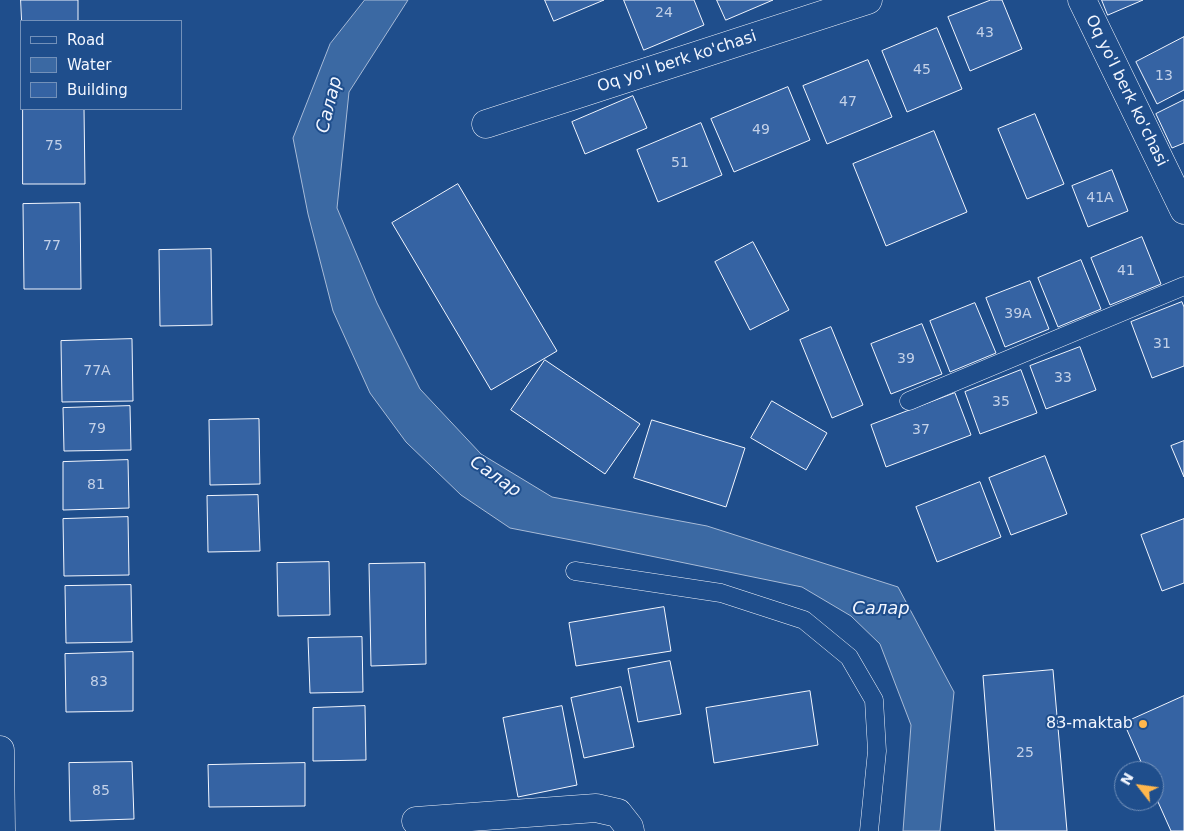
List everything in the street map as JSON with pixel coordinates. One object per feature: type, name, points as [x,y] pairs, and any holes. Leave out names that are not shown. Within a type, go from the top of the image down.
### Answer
[{"type":"street","name":"Oq yo'l berk ko'chasi","points":[[486,124],[868,0]]},
{"type":"street","name":"Oq yo'l berk ko'chasi","points":[[1082,0],[1184,210]]},
{"type":"street","points":[[0,750],[1,831]]},
{"type":"street","points":[[416,821],[596,808],[618,813],[630,827],[630,831]]},
{"type":"lane","points":[[909,401],[1184,286]]},
{"type":"lane","points":[[575,571],[721,593],[804,620],[849,657],[874,700],[877,751],[869,831]]},
{"type":"water","name":"Салар","points":[[365,0],[408,0],[349,92],[337,208],[377,303],[420,389],[481,454],[552,497],[707,526],[898,587],[954,692],[940,831],[903,831],[911,725],[880,644],[851,616],[802,587],[510,528],[461,495],[406,442],[370,393],[333,311],[308,214],[293,138],[330,44]]},
{"type":"building","points":[[21,0],[78,0],[78,20],[22,20]]},
{"type":"building","points":[[545,0],[604,0],[554,21]]},
{"type":"building","points":[[624,0],[694,0],[704,25],[644,50]]},
{"type":"building","points":[[717,0],[773,0],[726,20]]},
{"type":"building","points":[[991,0],[1002,0],[1022,49],[970,71],[948,17]]},
{"type":"building","points":[[1102,0],[1143,0],[1108,15]]},
{"type":"building","points":[[937,28],[962,89],[907,112],[882,51]]},
{"type":"building","points":[[1184,37],[1184,90],[1157,104],[1136,62]]},
{"type":"building","points":[[868,60],[892,117],[827,144],[803,86]]},
{"type":"building","points":[[788,87],[810,140],[734,172],[711,119]]},
{"type":"building","points":[[633,96],[647,128],[585,154],[572,122]]},
{"type":"building","points":[[1184,100],[1184,143],[1172,148],[1156,114]]},
{"type":"building","points":[[23,110],[84,110],[85,184],[23,184]]},
{"type":"building","points":[[1035,114],[1064,184],[1027,199],[998,129]]},
{"type":"building","points":[[701,123],[722,175],[658,202],[637,150]]},
{"type":"building","points":[[934,131],[967,212],[886,246],[853,164]]},
{"type":"building","points":[[1112,170],[1128,211],[1088,227],[1072,186]]},
{"type":"building","points":[[458,184],[557,351],[491,390],[392,223]]},
{"type":"building","points":[[80,203],[81,289],[24,289],[23,204]]},
{"type":"building","points":[[1142,237],[1161,284],[1110,305],[1091,258]]},
{"type":"building","points":[[753,242],[789,310],[750,330],[715,262]]},
{"type":"building","points":[[211,249],[212,325],[160,326],[159,250]]},
{"type":"building","points":[[1081,260],[1101,309],[1058,327],[1038,278]]},
{"type":"building","points":[[1030,281],[1049,329],[1005,347],[986,298]]},
{"type":"building","points":[[1182,302],[1184,307],[1184,366],[1152,378],[1131,322]]},
{"type":"building","points":[[975,303],[996,353],[950,372],[930,321]]},
{"type":"building","points":[[922,324],[942,374],[891,394],[871,344]]},
{"type":"building","points":[[831,327],[863,405],[832,418],[800,340]]},
{"type":"building","points":[[132,339],[133,401],[62,402],[61,341]]},
{"type":"building","points":[[1080,347],[1096,390],[1046,409],[1030,366]]},
{"type":"building","points":[[545,360],[640,424],[605,474],[511,410]]},
{"type":"building","points":[[1021,370],[1037,413],[980,434],[965,392]]},
{"type":"building","points":[[955,393],[971,435],[886,467],[871,425]]},
{"type":"building","points":[[772,401],[827,433],[806,470],[751,438]]},
{"type":"building","points":[[130,406],[131,450],[64,451],[63,408]]},
{"type":"building","points":[[259,419],[260,484],[210,485],[209,420]]},
{"type":"building","points":[[652,420],[745,448],[726,507],[634,478]]},
{"type":"building","points":[[1184,441],[1184,477],[1171,446]]},
{"type":"building","points":[[1045,456],[1067,514],[1011,535],[989,478]]},
{"type":"building","points":[[128,460],[129,508],[63,510],[63,462]]},
{"type":"building","points":[[980,482],[1001,537],[937,562],[916,507]]},
{"type":"building","points":[[258,495],[260,551],[208,552],[207,496]]},
{"type":"building","points":[[128,517],[129,575],[64,576],[63,519]]},
{"type":"building","points":[[1184,519],[1184,583],[1162,591],[1141,535]]},
{"type":"building","points":[[329,562],[330,615],[278,616],[277,563]]},
{"type":"building","points":[[425,563],[426,664],[371,666],[369,564]]},
{"type":"building","points":[[131,585],[132,642],[66,643],[65,586]]},
{"type":"building","points":[[664,607],[671,651],[576,666],[569,623]]},
{"type":"building","points":[[362,637],[363,692],[310,693],[308,638]]},
{"type":"building","points":[[133,652],[133,711],[66,712],[65,654]]},
{"type":"building","points":[[670,661],[681,714],[638,722],[628,669]]},
{"type":"building","points":[[1053,670],[1067,831],[995,831],[983,676]]},
{"type":"building","points":[[621,687],[634,747],[584,758],[571,698]]},
{"type":"building","points":[[810,691],[818,745],[714,763],[706,708]]},
{"type":"building","points":[[1184,696],[1184,831],[1171,831],[1162,811],[1164,811],[1164,761],[1141,761],[1124,723]]},
{"type":"building","points":[[365,706],[366,760],[313,761],[313,708]]},
{"type":"building","points":[[562,706],[577,785],[518,797],[503,718]]},
{"type":"building","points":[[132,762],[134,819],[70,821],[69,763]]},
{"type":"building","points":[[305,763],[305,806],[209,807],[208,765]]},
{"type":"place","name":"83-maktab","points":[[1143,724]]}]
